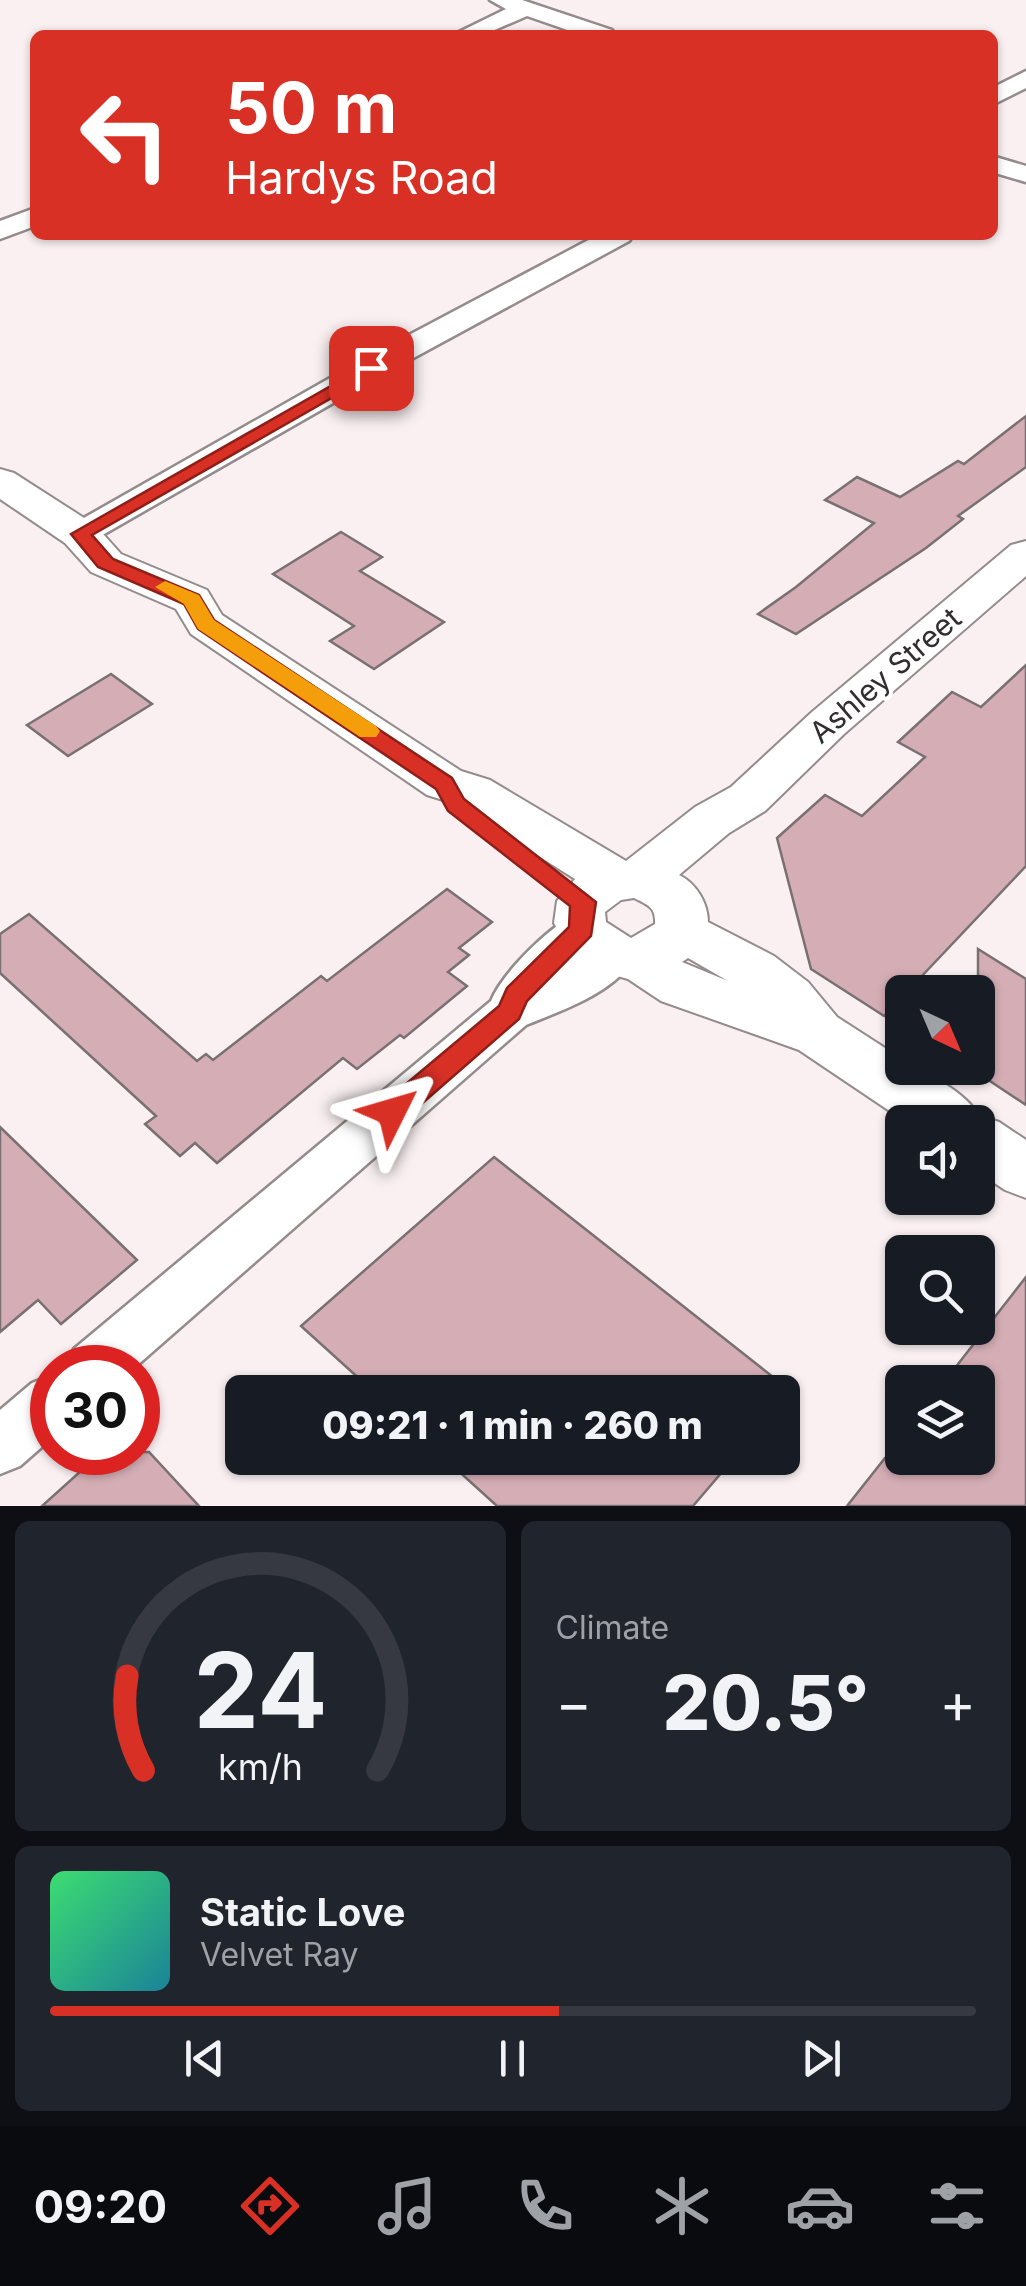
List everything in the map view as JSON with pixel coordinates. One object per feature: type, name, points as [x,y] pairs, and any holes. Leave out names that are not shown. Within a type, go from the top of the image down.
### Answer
[{"type":"street","points":[[501,0],[590,30]]},
{"type":"street","points":[[475,30],[526,8]]},
{"type":"street","points":[[998,94],[1026,78]]},
{"type":"street","points":[[998,166],[1026,174]]},
{"type":"street","points":[[0,231],[30,218]]},
{"type":"street","points":[[80,534],[339,386],[610,240]]},
{"type":"street","points":[[0,481],[80,534],[106,563],[192,600],[206,624],[444,784],[456,805],[629,917],[659,975],[680,986],[819,1034],[926,1105]]},
{"type":"street","name":"Ashley Street","points":[[119,1345],[510,1012],[562,991],[629,917],[736,831],[748,799],[828,723],[1026,554]]},
{"type":"street","points":[[995,1151],[1026,1172]]},
{"type":"street","points":[[0,1446],[30,1421]]},
{"type":"building","points":[[1026,416],[1026,467],[958,516],[963,519],[926,548],[796,634],[758,614],[874,523],[825,500],[857,477],[900,497],[958,461],[964,464]]},
{"type":"building","points":[[341,532],[382,557],[360,571],[444,622],[374,669],[330,641],[354,626],[273,574]]},
{"type":"building","points":[[1026,665],[1026,866],[923,975],[885,975],[884,1016],[811,969],[777,838],[825,795],[862,816],[925,757],[898,742],[952,692],[981,707]]},
{"type":"building","points":[[111,674],[152,704],[68,756],[27,725]]},
{"type":"building","points":[[447,889],[492,922],[459,948],[469,955],[448,972],[467,986],[404,1038],[400,1035],[357,1069],[343,1058],[217,1163],[195,1143],[180,1156],[145,1124],[156,1116],[0,973],[0,934],[29,914],[197,1061],[206,1054],[213,1060],[321,976],[327,981]]},
{"type":"building","points":[[978,949],[1026,979],[1026,1105],[995,1084],[995,975],[978,975]]},
{"type":"building","points":[[0,1127],[137,1260],[61,1324],[38,1300],[0,1332]]},
{"type":"building","points":[[494,1157],[770,1375],[355,1375],[301,1326]]},
{"type":"building","points":[[1026,1277],[1026,1506],[847,1506],[885,1458],[885,1475],[995,1475],[995,1365],[957,1365],[973,1345],[995,1345],[995,1317]]},
{"type":"building","points":[[160,1464],[199,1506],[42,1506],[76,1475],[160,1475]]},
{"type":"building","points":[[463,1475],[719,1475],[693,1506],[497,1506]]},
{"type":"slow traffic","points":[[165,587],[192,600],[206,624],[368,731]]},
{"type":"route","points":[[371,368],[80,534],[106,563],[192,600],[206,624],[240,643],[444,784],[456,805],[584,902],[582,930],[516,996],[510,1012],[392,1112]]}]
